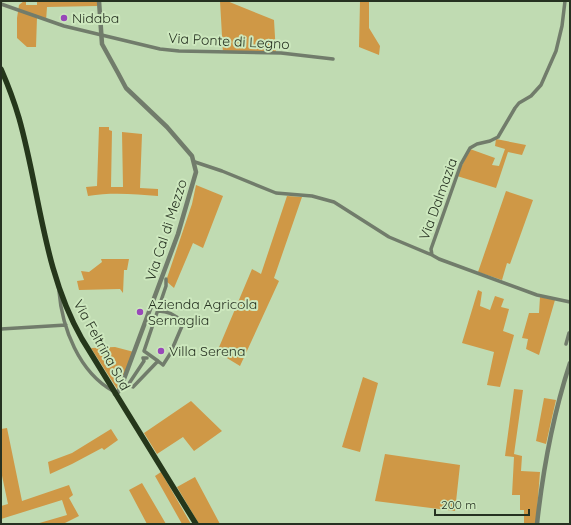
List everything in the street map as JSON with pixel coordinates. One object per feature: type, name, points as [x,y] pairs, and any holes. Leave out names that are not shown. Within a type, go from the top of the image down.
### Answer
[{"type":"main road","name":"Via Feltrina Sud","points":[[1,69],[19,118],[50,259],[58,288],[67,310],[77,331],[114,393],[196,524]]},
{"type":"street","name":"Via Cal di Mezzo","points":[[99,1],[102,44],[126,88],[167,127],[192,156],[195,162],[196,172],[178,234],[121,388],[118,392],[114,393]]},
{"type":"street","name":"Via Dalmazia","points":[[432,255],[432,246],[461,164],[467,152],[477,144],[490,141],[498,137],[515,108],[538,89],[544,80],[556,51],[562,26],[565,1]]},
{"type":"street","name":"Via Ponte di Legno","points":[[1,4],[64,26],[146,46],[179,51],[281,54],[333,59]]},
{"type":"street","name":"Via Dalmazia","points":[[195,162],[222,171],[276,193],[312,196],[337,204],[389,237],[439,259],[537,295],[570,302]]},
{"type":"street","points":[[121,388],[128,385],[146,358],[144,351],[166,286],[166,279]]},
{"type":"street","points":[[58,288],[60,304],[66,325],[79,357],[95,378],[104,387],[114,393]]},
{"type":"street","points":[[146,358],[158,361],[163,365],[170,354],[182,326],[182,322],[178,317],[171,313],[158,311]]},
{"type":"street","points":[[1,329],[66,325]]},
{"type":"street","points":[[566,344],[570,333]]},
{"type":"street","points":[[128,385],[133,387],[158,361]]},
{"type":"street","points":[[537,524],[549,445],[570,363]]},
{"type":"shaded area","points":[[26,1],[26,5],[37,5],[37,1],[97,1],[97,6],[47,7],[46,21],[37,17],[36,47],[27,47],[17,38],[17,18],[19,5]]},
{"type":"shaded area","points":[[220,1],[227,1],[274,20],[276,54],[223,53]]},
{"type":"shaded area","points":[[360,1],[369,1],[369,28],[380,46],[379,55],[359,47]]},
{"type":"shaded area","points":[[99,127],[109,127],[109,130],[112,131],[111,187],[123,187],[122,132],[142,134],[140,188],[158,189],[158,196],[114,194],[88,196],[86,187],[97,186]]},
{"type":"shaded area","points":[[496,139],[526,145],[522,155],[508,152],[496,188],[457,176],[470,149],[495,158],[492,165],[499,166],[505,149],[495,146]]},
{"type":"shaded area","points":[[196,185],[223,196],[203,248],[193,243],[174,288],[166,281],[192,204]]},
{"type":"shaded area","points":[[506,191],[533,200],[510,264],[507,263],[502,280],[478,272]]},
{"type":"shaded area","points":[[287,196],[302,197],[274,278],[279,281],[240,366],[217,352],[252,269],[261,274]]},
{"type":"shaded area","points":[[101,259],[129,259],[127,270],[124,270],[123,293],[120,289],[79,290],[77,281],[84,280],[81,271],[89,272],[102,262]]},
{"type":"shaded area","points":[[478,290],[482,292],[480,306],[490,310],[495,296],[504,299],[501,307],[509,309],[503,331],[514,335],[500,387],[487,385],[494,352],[462,343]]},
{"type":"shaded area","points":[[540,297],[555,300],[539,355],[526,349],[528,339],[522,338],[529,313],[539,313]]},
{"type":"shaded area","points":[[115,347],[134,352],[119,392],[91,348]]},
{"type":"shaded area","points":[[363,377],[378,383],[360,452],[342,447]]},
{"type":"shaded area","points":[[514,389],[523,390],[514,454],[522,456],[521,471],[540,472],[536,524],[524,524],[524,510],[520,510],[520,495],[512,495],[514,457],[505,456]]},
{"type":"shaded area","points":[[544,398],[556,400],[546,444],[536,441]]},
{"type":"shaded area","points":[[191,401],[222,431],[194,451],[183,437],[157,454],[144,433]]},
{"type":"shaded area","points":[[7,428],[22,501],[69,485],[73,495],[69,498],[79,516],[63,524],[36,524],[67,515],[62,500],[1,519],[1,506],[8,504],[1,471],[1,429]]},
{"type":"shaded area","points":[[111,429],[118,440],[104,450],[102,448],[50,474],[48,462],[72,453]]},
{"type":"shaded area","points":[[385,454],[460,465],[455,511],[375,501]]},
{"type":"shaded area","points":[[161,472],[191,524],[182,524],[155,476]]},
{"type":"shaded area","points":[[195,477],[220,524],[199,524],[177,487]]},
{"type":"shaded area","points":[[142,483],[166,524],[147,524],[129,490]]},
{"type":"place","name":"Nidaba","points":[[64,18]]},
{"type":"place","name":"Azienda Agricola Sernaglia","points":[[140,312]]},
{"type":"place","name":"Villa Serena","points":[[161,351]]}]
